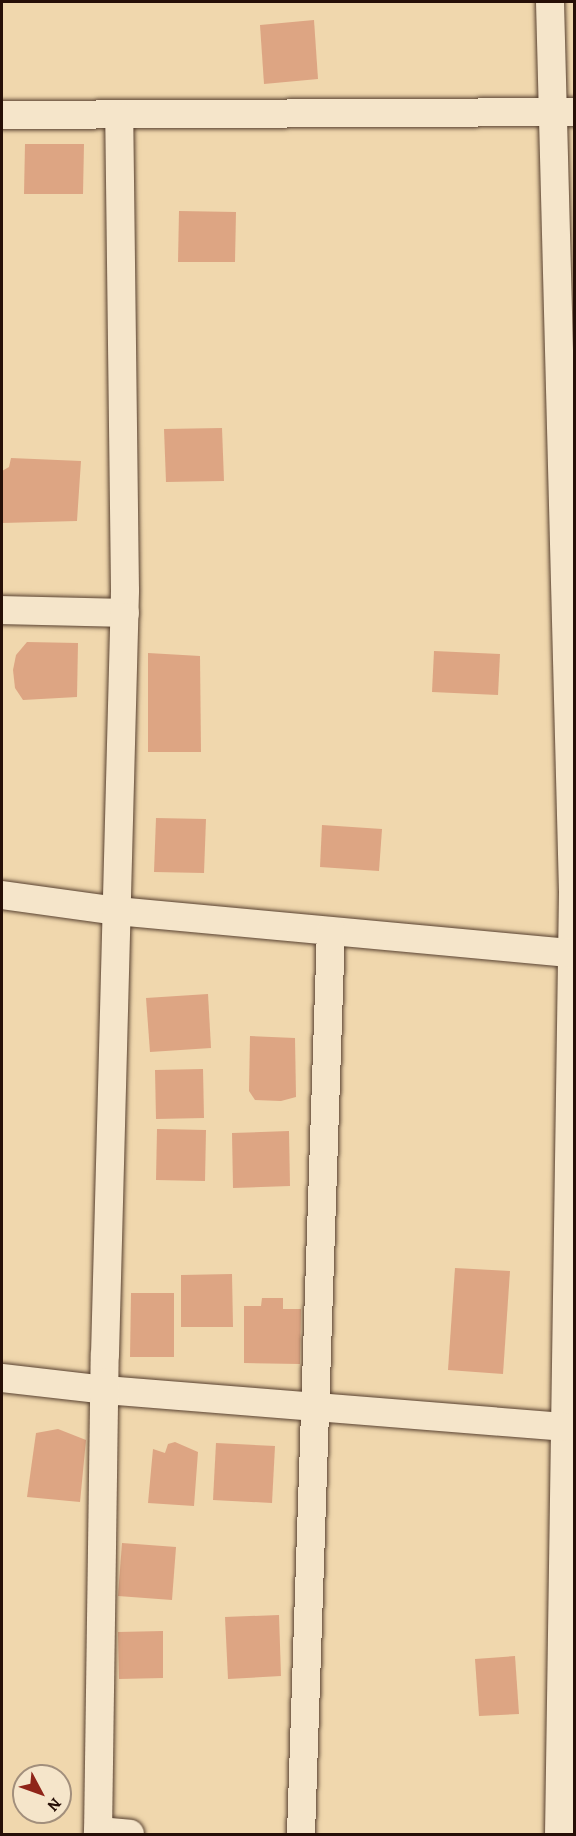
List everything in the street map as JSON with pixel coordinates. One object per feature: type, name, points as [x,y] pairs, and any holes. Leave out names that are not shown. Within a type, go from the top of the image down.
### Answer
[{"type":"street","points":[[550,2],[564,112],[573,953],[571,1201],[564,1426],[559,1834]]},
{"type":"street","points":[[2,115],[118,117],[564,112]]},
{"type":"street","points":[[118,117],[124,613],[105,1390],[98,1833],[130,1834]]},
{"type":"street","points":[[2,609],[124,613]]},
{"type":"street","points":[[2,895],[117,911],[573,953]]},
{"type":"street","points":[[301,1834],[317,1407],[331,931]]},
{"type":"street","points":[[2,1378],[105,1390],[564,1426]]},
{"type":"building","points":[[314,20],[318,79],[264,84],[260,25]]},
{"type":"building","points":[[25,144],[84,144],[83,194],[24,194]]},
{"type":"building","points":[[179,211],[236,212],[235,262],[178,262]]},
{"type":"building","points":[[222,428],[224,481],[166,482],[164,429]]},
{"type":"building","points":[[11,458],[81,461],[77,521],[2,523],[2,471],[9,467]]},
{"type":"building","points":[[27,642],[78,643],[77,697],[23,700],[15,688],[13,670],[16,655]]},
{"type":"building","points":[[434,651],[500,654],[498,695],[432,692]]},
{"type":"building","points":[[148,653],[200,656],[201,752],[148,752]]},
{"type":"building","points":[[156,818],[206,819],[204,873],[154,872]]},
{"type":"building","points":[[322,825],[382,829],[379,871],[320,867]]},
{"type":"building","points":[[208,994],[211,1048],[150,1052],[146,998]]},
{"type":"building","points":[[250,1036],[295,1038],[296,1097],[281,1101],[255,1100],[249,1091]]},
{"type":"building","points":[[203,1069],[204,1118],[156,1119],[155,1070]]},
{"type":"building","points":[[157,1129],[206,1130],[205,1181],[156,1180]]},
{"type":"building","points":[[289,1131],[290,1186],[233,1188],[232,1133]]},
{"type":"building","points":[[455,1268],[510,1271],[503,1374],[448,1370]]},
{"type":"building","points":[[232,1274],[233,1327],[181,1327],[181,1275]]},
{"type":"building","points":[[131,1293],[174,1293],[174,1357],[130,1357]]},
{"type":"building","points":[[262,1298],[283,1298],[283,1309],[301,1309],[300,1364],[244,1363],[244,1306],[261,1306]]},
{"type":"building","points":[[58,1429],[86,1440],[80,1502],[27,1497],[36,1433]]},
{"type":"building","points":[[175,1442],[198,1452],[194,1506],[148,1503],[153,1449],[165,1453],[168,1444]]},
{"type":"building","points":[[216,1443],[275,1446],[272,1503],[213,1500]]},
{"type":"building","points":[[122,1543],[176,1547],[172,1600],[118,1596]]},
{"type":"building","points":[[279,1615],[281,1676],[228,1679],[225,1617]]},
{"type":"building","points":[[163,1631],[163,1678],[119,1679],[118,1632]]},
{"type":"building","points":[[515,1656],[519,1714],[479,1716],[475,1659]]}]
